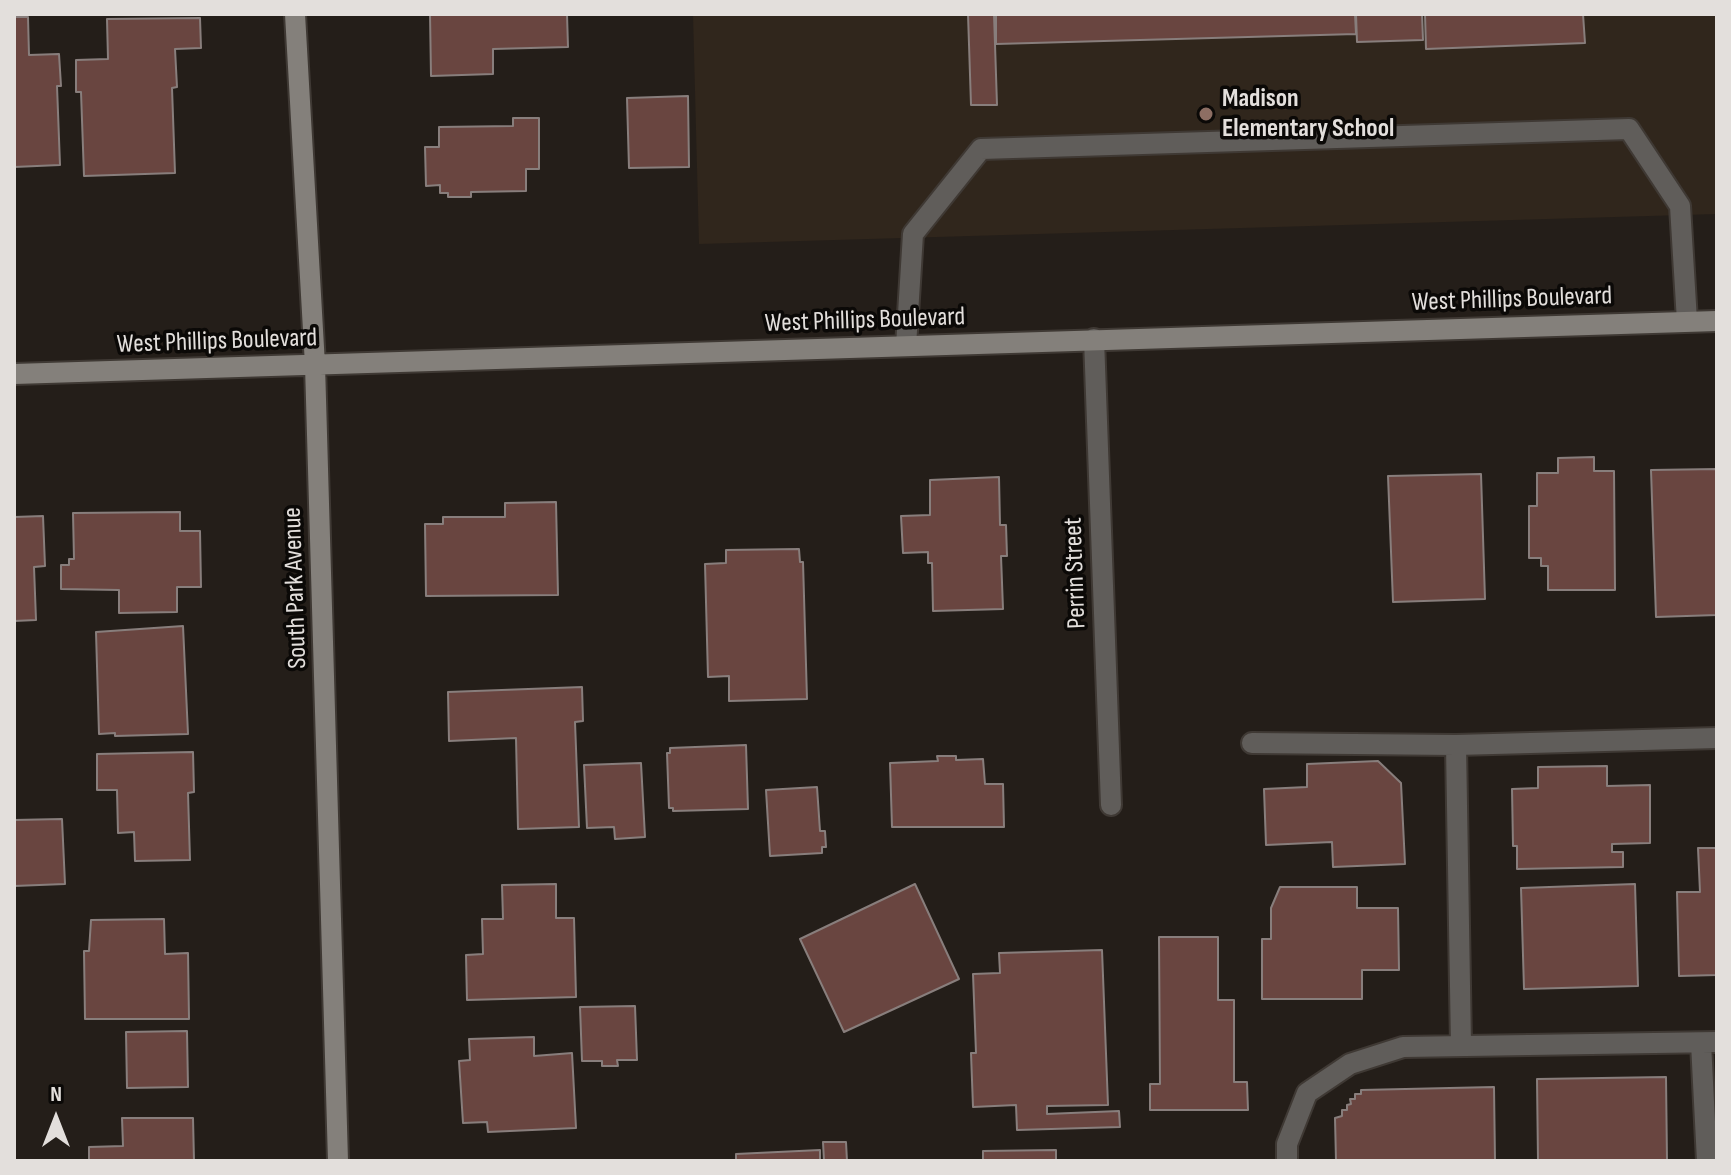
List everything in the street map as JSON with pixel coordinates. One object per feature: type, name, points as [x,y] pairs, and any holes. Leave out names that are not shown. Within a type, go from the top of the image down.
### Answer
[{"type":"street","name":"South Park Avenue","points":[[295,14],[315,365],[338,1161]]},
{"type":"street","points":[[906,346],[913,234],[981,149],[1629,129],[1680,206],[1687,321]]},
{"type":"street","name":"West Phillips Boulevard","points":[[14,374],[1717,321]]},
{"type":"street","name":"Perrin Street","points":[[1094,339],[1111,805]]},
{"type":"street","points":[[1252,743],[1456,745],[1717,738]]},
{"type":"street","points":[[1456,745],[1461,1046]]},
{"type":"street","points":[[1287,1161],[1287,1144],[1307,1093],[1350,1064],[1403,1047],[1709,1042],[1707,1161]]},
{"type":"shaded area","name":"Madison Elementary School","points":[[693,14],[1717,14],[1717,214],[699,244]]},
{"type":"building","points":[[430,14],[567,14],[568,47],[493,49],[493,74],[431,76]]},
{"type":"building","points":[[968,14],[994,14],[997,105],[971,105]]},
{"type":"building","points":[[996,14],[1355,14],[1356,34],[996,44]]},
{"type":"building","points":[[1356,14],[1422,14],[1423,40],[1357,42]]},
{"type":"building","points":[[1425,14],[1583,14],[1585,43],[1426,49]]},
{"type":"building","points":[[14,17],[28,17],[29,55],[59,54],[60,165],[14,167]]},
{"type":"building","points":[[200,18],[201,48],[175,49],[177,87],[172,88],[175,173],[84,176],[81,92],[76,92],[76,60],[108,59],[107,19]]},
{"type":"building","points":[[688,96],[689,167],[629,168],[627,98]]},
{"type":"building","points":[[513,118],[539,118],[539,169],[526,169],[526,191],[471,192],[471,197],[448,197],[448,193],[440,193],[440,185],[426,186],[425,147],[439,147],[439,127],[513,126]]},
{"type":"building","points":[[1594,457],[1594,471],[1614,471],[1615,590],[1548,590],[1548,566],[1541,566],[1541,558],[1529,558],[1529,506],[1537,506],[1537,473],[1558,473],[1558,458]]},
{"type":"building","points":[[1717,469],[1717,615],[1656,617],[1651,470]]},
{"type":"building","points":[[1481,474],[1485,599],[1393,602],[1388,476]]},
{"type":"building","points":[[999,477],[1000,525],[1006,525],[1007,556],[1001,556],[1003,609],[933,611],[932,563],[928,563],[928,552],[903,553],[901,516],[930,515],[930,480]]},
{"type":"building","points":[[556,502],[558,595],[426,596],[425,524],[443,524],[443,517],[505,517],[505,503]]},
{"type":"building","points":[[180,512],[180,531],[200,531],[201,587],[177,587],[177,612],[119,613],[119,590],[61,589],[61,565],[69,565],[69,559],[74,559],[73,513]]},
{"type":"building","points":[[43,516],[45,566],[34,567],[36,620],[14,621],[14,517]]},
{"type":"building","points":[[799,549],[800,562],[803,562],[807,699],[729,701],[729,676],[708,677],[705,564],[726,563],[726,550]]},
{"type":"building","points":[[183,626],[188,734],[99,734],[96,632]]},
{"type":"building","points":[[582,687],[583,721],[575,722],[579,827],[518,829],[516,738],[449,741],[448,692]]},
{"type":"building","points":[[746,745],[748,809],[673,811],[669,808],[667,753],[670,753],[670,748]]},
{"type":"building","points":[[193,752],[194,792],[188,793],[190,860],[135,861],[134,832],[118,833],[117,790],[97,790],[97,754]]},
{"type":"building","points":[[937,756],[956,756],[956,760],[983,759],[985,784],[1003,784],[1004,827],[892,827],[890,763],[938,761]]},
{"type":"building","points":[[1378,761],[1401,783],[1405,864],[1333,867],[1332,842],[1266,845],[1264,789],[1307,787],[1307,764]]},
{"type":"building","points":[[641,763],[645,837],[615,839],[614,827],[587,828],[584,765]]},
{"type":"building","points":[[1607,766],[1607,786],[1650,785],[1650,843],[1612,844],[1612,852],[1623,852],[1623,867],[1517,869],[1517,846],[1513,846],[1512,789],[1538,788],[1538,767]]},
{"type":"building","points":[[817,787],[820,831],[825,831],[826,847],[822,847],[822,853],[770,856],[766,790]]},
{"type":"building","points":[[62,819],[65,884],[14,886],[14,820]]},
{"type":"building","points":[[1698,848],[1717,848],[1717,975],[1679,976],[1677,892],[1700,892]]},
{"type":"building","points":[[556,884],[556,918],[574,918],[576,997],[467,1000],[466,955],[483,954],[482,919],[503,919],[502,885]]},
{"type":"building","points":[[915,884],[959,979],[844,1032],[800,939]]},
{"type":"building","points":[[1635,884],[1638,986],[1524,989],[1521,888]]},
{"type":"building","points":[[1280,887],[1357,887],[1357,908],[1398,908],[1399,970],[1362,970],[1362,999],[1262,999],[1262,939],[1271,939],[1271,908]]},
{"type":"building","points":[[164,919],[165,954],[188,953],[189,1019],[85,1019],[84,951],[89,951],[91,920]]},
{"type":"building","points":[[1159,937],[1218,937],[1218,1000],[1234,1000],[1234,1082],[1247,1082],[1248,1110],[1150,1110],[1150,1084],[1160,1084]]},
{"type":"building","points":[[1102,950],[1108,1105],[1047,1106],[1047,1114],[1119,1111],[1120,1127],[1017,1130],[1016,1105],[973,1107],[971,1053],[976,1053],[973,974],[1000,973],[999,953]]},
{"type":"building","points":[[635,1006],[637,1060],[617,1060],[618,1066],[602,1066],[602,1061],[582,1061],[580,1007]]},
{"type":"building","points":[[187,1031],[188,1087],[127,1088],[126,1032]]},
{"type":"building","points":[[534,1037],[534,1056],[572,1053],[576,1128],[488,1132],[487,1122],[463,1123],[459,1061],[470,1060],[469,1039]]},
{"type":"building","points":[[1666,1077],[1667,1161],[1538,1161],[1537,1079]]},
{"type":"building","points":[[1494,1087],[1495,1161],[1336,1161],[1335,1118],[1342,1116],[1342,1110],[1347,1110],[1347,1105],[1351,1104],[1350,1099],[1355,1099],[1355,1094],[1361,1094],[1361,1090]]},
{"type":"building","points":[[122,1118],[193,1118],[194,1161],[89,1161],[89,1147],[123,1146]]},
{"type":"building","points":[[823,1142],[846,1142],[847,1161],[824,1161]]},
{"type":"building","points":[[820,1150],[820,1161],[736,1161],[736,1154]]},
{"type":"building","points":[[1056,1150],[1056,1161],[983,1161],[983,1151]]},
{"type":"place","name":"Madison Elementary School","points":[[1206,114]]}]
